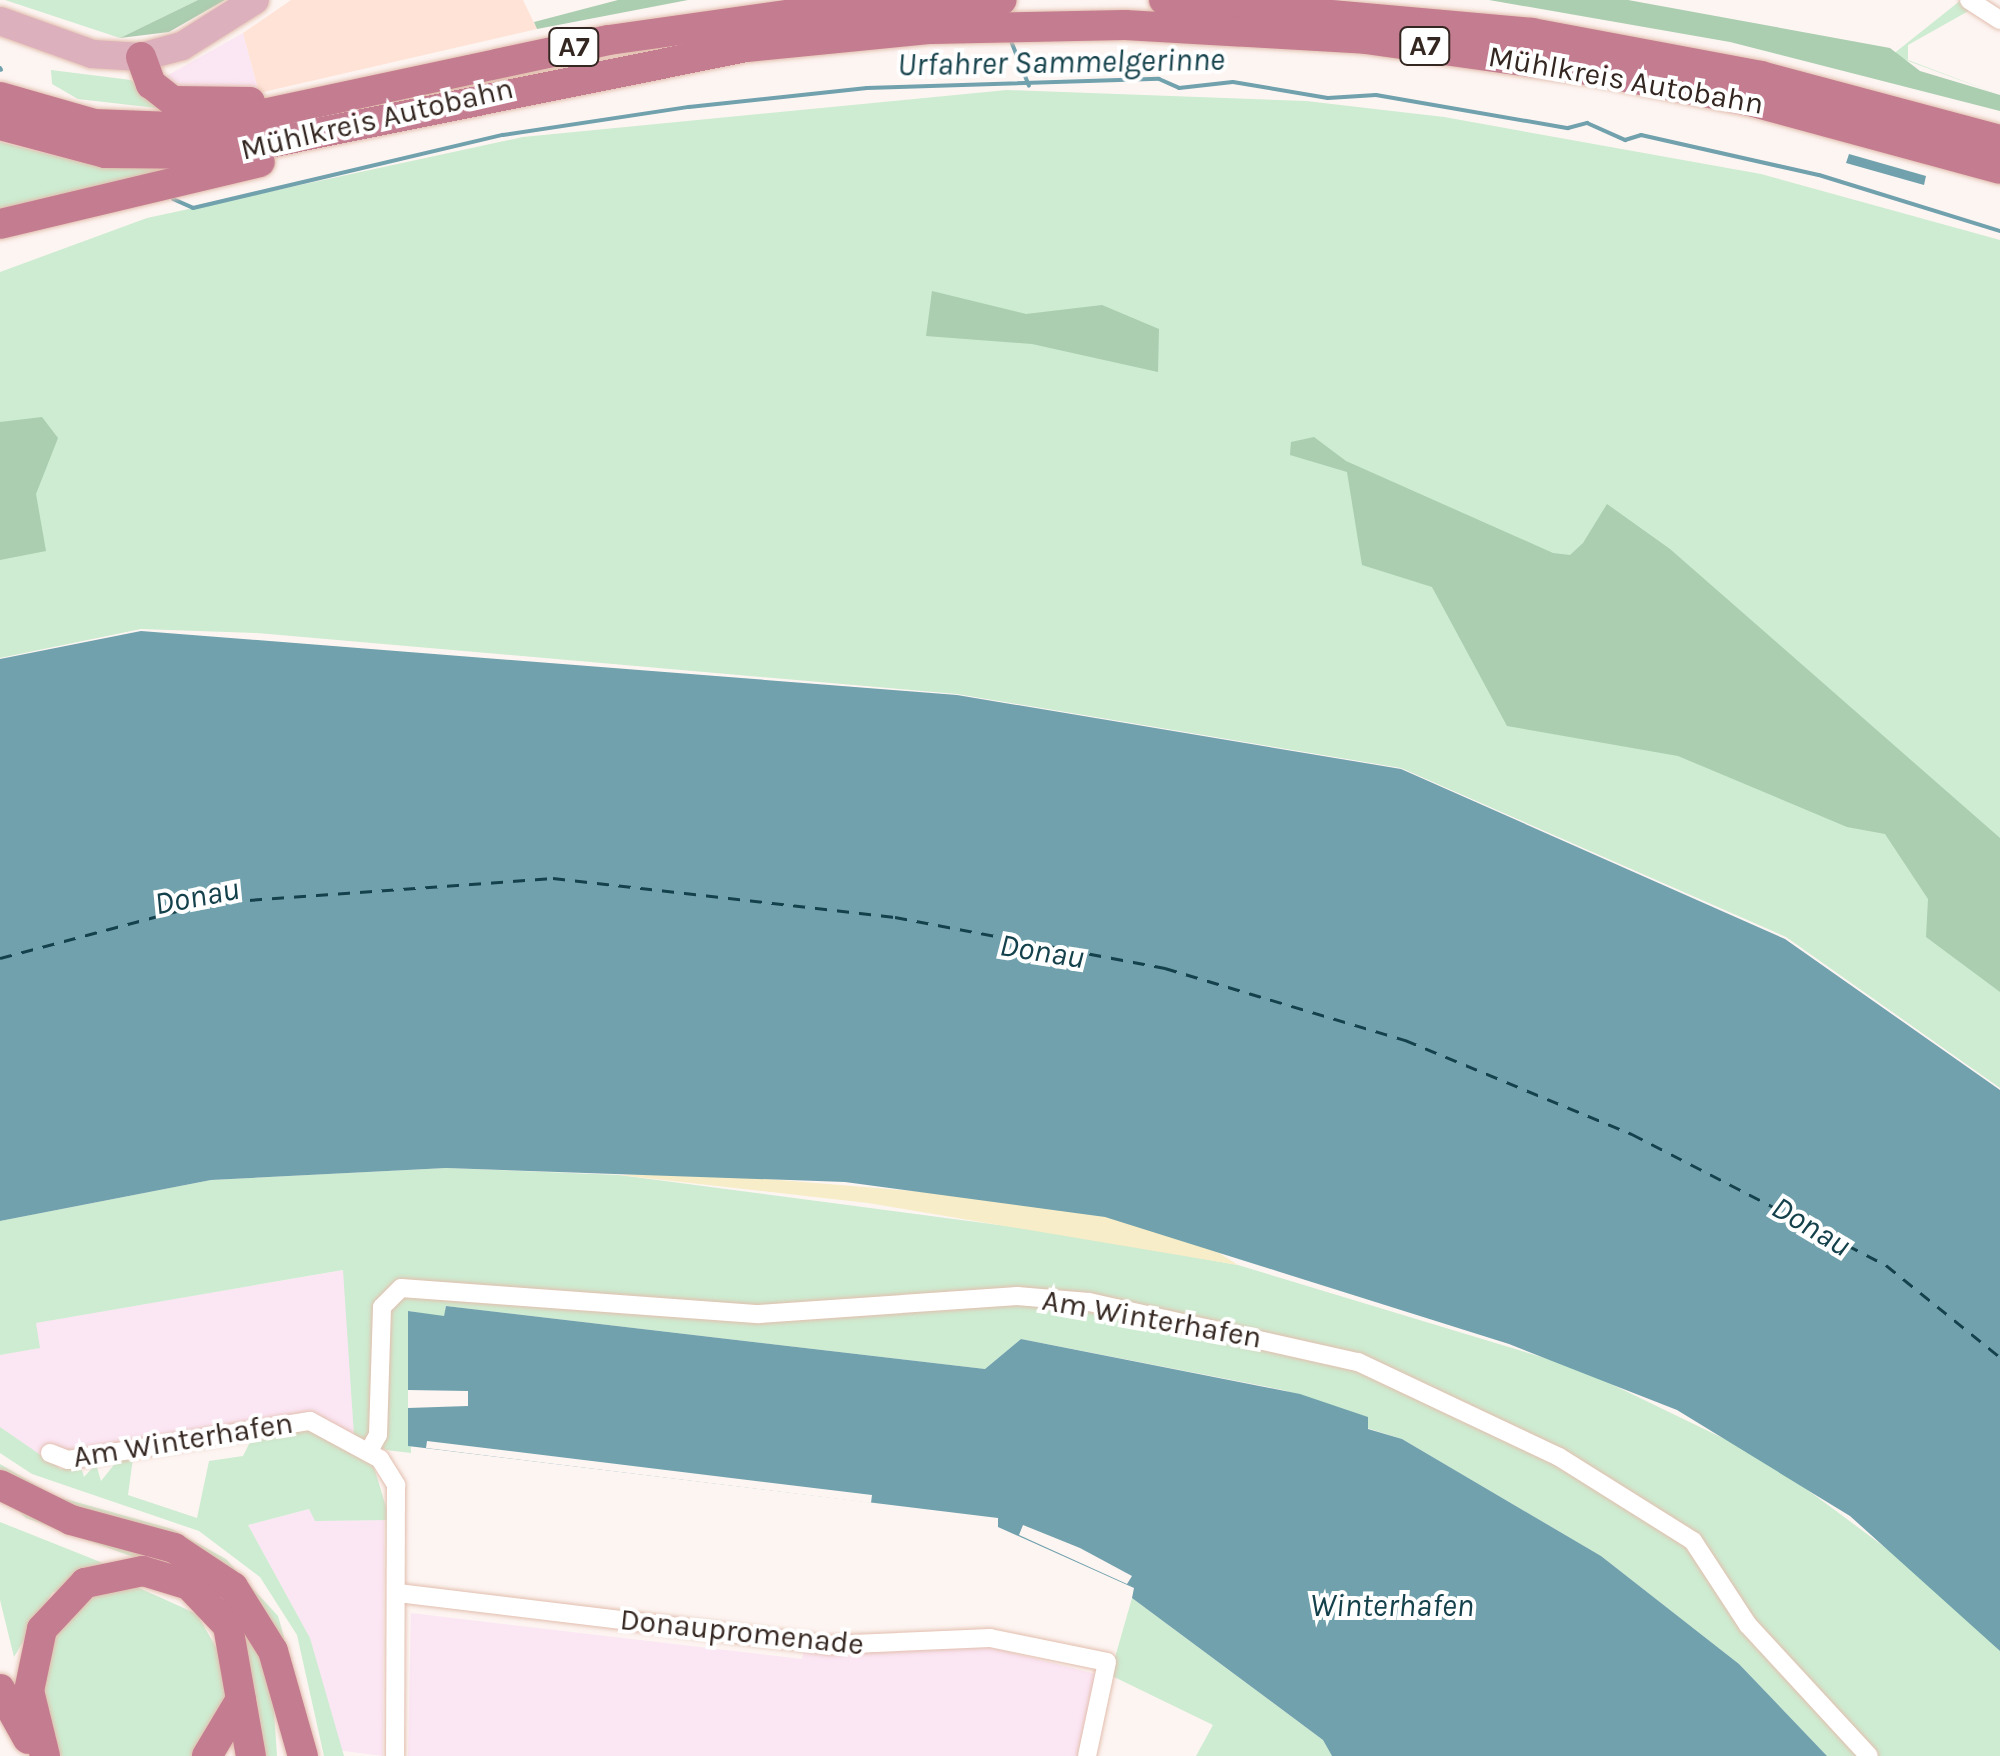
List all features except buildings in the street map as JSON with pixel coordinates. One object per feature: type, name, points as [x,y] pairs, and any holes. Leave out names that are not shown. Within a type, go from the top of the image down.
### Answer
[{"type":"highway","points":[[141,57],[164,96],[237,104],[552,34],[763,0]]},
{"type":"highway","name":"Mühlkreis Autobahn","points":[[0,125],[105,153],[165,157],[331,131],[665,59],[977,14],[1002,0]]},
{"type":"highway","name":"Mühlkreis Autobahn","points":[[1164,0],[1532,34],[1761,76],[2000,140]]},
{"type":"highway","name":"Mühlkreis Autobahn","points":[[0,96],[94,124],[198,128],[609,40],[977,14],[1022,27],[1290,32],[1443,48],[1746,100],[2000,169]]},
{"type":"highway","points":[[0,224],[248,168],[331,131]]},
{"type":"highway","points":[[0,236],[65,212]]},
{"type":"highway","points":[[0,1485],[57,1515],[174,1548],[219,1574],[266,1636],[303,1756]]},
{"type":"highway","points":[[41,1756],[28,1692],[32,1656],[56,1607],[97,1578],[158,1573],[201,1594],[234,1637],[251,1756]]},
{"type":"highway","points":[[0,1664],[22,1728]]},
{"type":"highway","points":[[0,1690],[41,1756]]},
{"type":"highway","points":[[206,1756],[242,1696]]},
{"type":"highway","points":[[283,1756],[286,1698]]},
{"type":"main road","points":[[0,22],[92,54],[141,57],[182,46],[255,0]]},
{"type":"street","points":[[1969,0],[2000,20]]},
{"type":"street","name":"Am Winterhafen","points":[[369,1452],[378,1435],[382,1307],[401,1288],[759,1314],[984,1298],[1089,1302],[1358,1362],[1559,1457],[1693,1541],[1754,1632],[1869,1756]]},
{"type":"street","name":"Am Winterhafen","points":[[50,1454],[68,1460],[303,1421],[329,1425],[369,1452],[396,1485],[395,1756]]},
{"type":"street","name":"Donaupromenade","points":[[398,1593],[829,1645],[990,1638],[1107,1662],[1087,1756]]},
{"type":"shaded area","points":[[291,0],[523,0],[537,29],[259,93],[243,33]]},
{"type":"shaded area","points":[[243,33],[259,93],[188,97],[163,78]]},
{"type":"shaded area","points":[[344,1270],[354,1436],[317,1417],[48,1461],[0,1427],[0,1355],[39,1348],[35,1323]]},
{"type":"shaded area","points":[[310,1509],[315,1521],[384,1520],[383,1756],[336,1750],[310,1638],[248,1525]]},
{"type":"shaded area","points":[[411,1613],[802,1659],[804,1649],[989,1647],[1096,1674],[1081,1756],[408,1756]]},
{"type":"green space","points":[[5,0],[198,0],[120,38]]},
{"type":"green space","points":[[198,0],[225,0],[169,32],[120,38]]},
{"type":"green space","points":[[618,0],[688,0],[537,29],[534,22]]},
{"type":"green space","points":[[1489,0],[1628,0],[1890,48],[1920,71],[2000,95],[2000,111],[1730,42]]},
{"type":"green space","points":[[1961,0],[1972,9],[1908,45],[1908,60],[2000,95],[1892,55]]},
{"type":"green space","points":[[51,70],[131,80],[165,109],[78,99],[52,84]]},
{"type":"green space","points":[[1007,90],[1306,101],[1444,117],[1761,174],[2000,240],[2000,1088],[1786,937],[1401,768],[957,694],[257,633],[141,629],[0,658],[0,272],[147,218],[523,137]]},
{"type":"green space","points":[[0,142],[68,159],[168,169],[26,205],[0,226]]},
{"type":"green space","points":[[932,291],[1026,314],[1102,305],[1159,329],[1158,372],[1032,344],[926,336]]},
{"type":"green space","points":[[42,417],[58,438],[36,494],[46,551],[0,560],[0,422]]},
{"type":"green space","points":[[1314,437],[1346,461],[1553,553],[1570,555],[1583,543],[1607,504],[1670,549],[2000,838],[2000,992],[1926,937],[1928,899],[1885,834],[1847,827],[1678,756],[1507,726],[1432,587],[1362,565],[1347,472],[1290,455],[1291,442]]},
{"type":"green space","points":[[446,1168],[619,1175],[1053,1232],[1238,1265],[1578,1368],[1766,1459],[1929,1580],[2000,1651],[2000,1756],[1827,1756],[1739,1664],[1601,1556],[1402,1439],[1367,1428],[1367,1417],[1283,1390],[1021,1339],[985,1369],[446,1306],[444,1317],[409,1311],[411,1453],[386,1450],[354,1436],[343,1270],[36,1323],[40,1348],[0,1355],[0,1221],[211,1180]]},
{"type":"green space","points":[[0,1427],[61,1469],[81,1467],[84,1477],[96,1464],[101,1481],[117,1461],[133,1458],[128,1495],[197,1518],[209,1461],[243,1456],[253,1436],[306,1428],[373,1464],[390,1520],[315,1521],[309,1509],[248,1525],[310,1638],[344,1756],[324,1756],[297,1635],[260,1577],[199,1531],[32,1474],[0,1453]]},
{"type":"green space","points":[[0,1464],[55,1496],[172,1529],[226,1559],[278,1616],[310,1728],[245,1585],[0,1476]]},
{"type":"green space","points":[[0,1495],[201,1571],[247,1619],[273,1696],[277,1756],[257,1756],[253,1723],[191,1578],[26,1518]]},
{"type":"green space","points":[[0,1522],[108,1565],[52,1593],[14,1657],[0,1600]]},
{"type":"green space","points":[[128,1583],[197,1614],[237,1684],[199,1756],[61,1756],[55,1743],[37,1685],[67,1603]]},
{"type":"green space","points":[[1132,1598],[1323,1740],[1332,1756],[1196,1756],[1213,1725],[1110,1675]]},
{"type":"sand","points":[[696,1173],[973,1196],[1105,1217],[1202,1242],[1238,1265],[868,1203],[619,1175]]},
{"type":"water","points":[[1849,154],[1926,176],[1924,185],[1846,163]]},
{"type":"water","name":"Donau","points":[[141,631],[957,695],[1401,769],[1785,939],[2000,1090],[2000,1651],[1850,1516],[1677,1410],[1509,1344],[1105,1217],[845,1182],[446,1168],[211,1180],[0,1221],[0,659]]},
{"type":"water","name":"Winterhafen","points":[[446,1306],[985,1369],[1021,1339],[1300,1394],[1368,1417],[1368,1429],[1402,1439],[1601,1556],[1739,1664],[1827,1756],[1332,1756],[1323,1740],[1132,1598],[1134,1588],[998,1527],[998,1518],[408,1446],[408,1311],[444,1316]]},
{"type":"pier","points":[[408,1390],[468,1391],[468,1406],[408,1408]]},
{"type":"pier","points":[[427,1441],[872,1495],[871,1503],[426,1448]]},
{"type":"pier","points":[[1023,1525],[1080,1548],[1132,1576],[1127,1584],[1019,1535]]},
{"type":"waterway","points":[[1011,41],[1029,86]]},
{"type":"waterway","name":"Urfahrer Sammelgerinne","points":[[173,199],[193,208],[503,135],[689,107],[867,88],[1159,79],[1179,88],[1233,82],[1328,98],[1376,95],[1568,128],[1587,123],[1625,140],[1641,135],[1819,175],[2000,231]]},
{"type":"ferry route","points":[[0,958],[206,903],[553,878],[895,917],[1165,968],[1405,1040],[1632,1134],[1886,1265],[2000,1357]]}]
